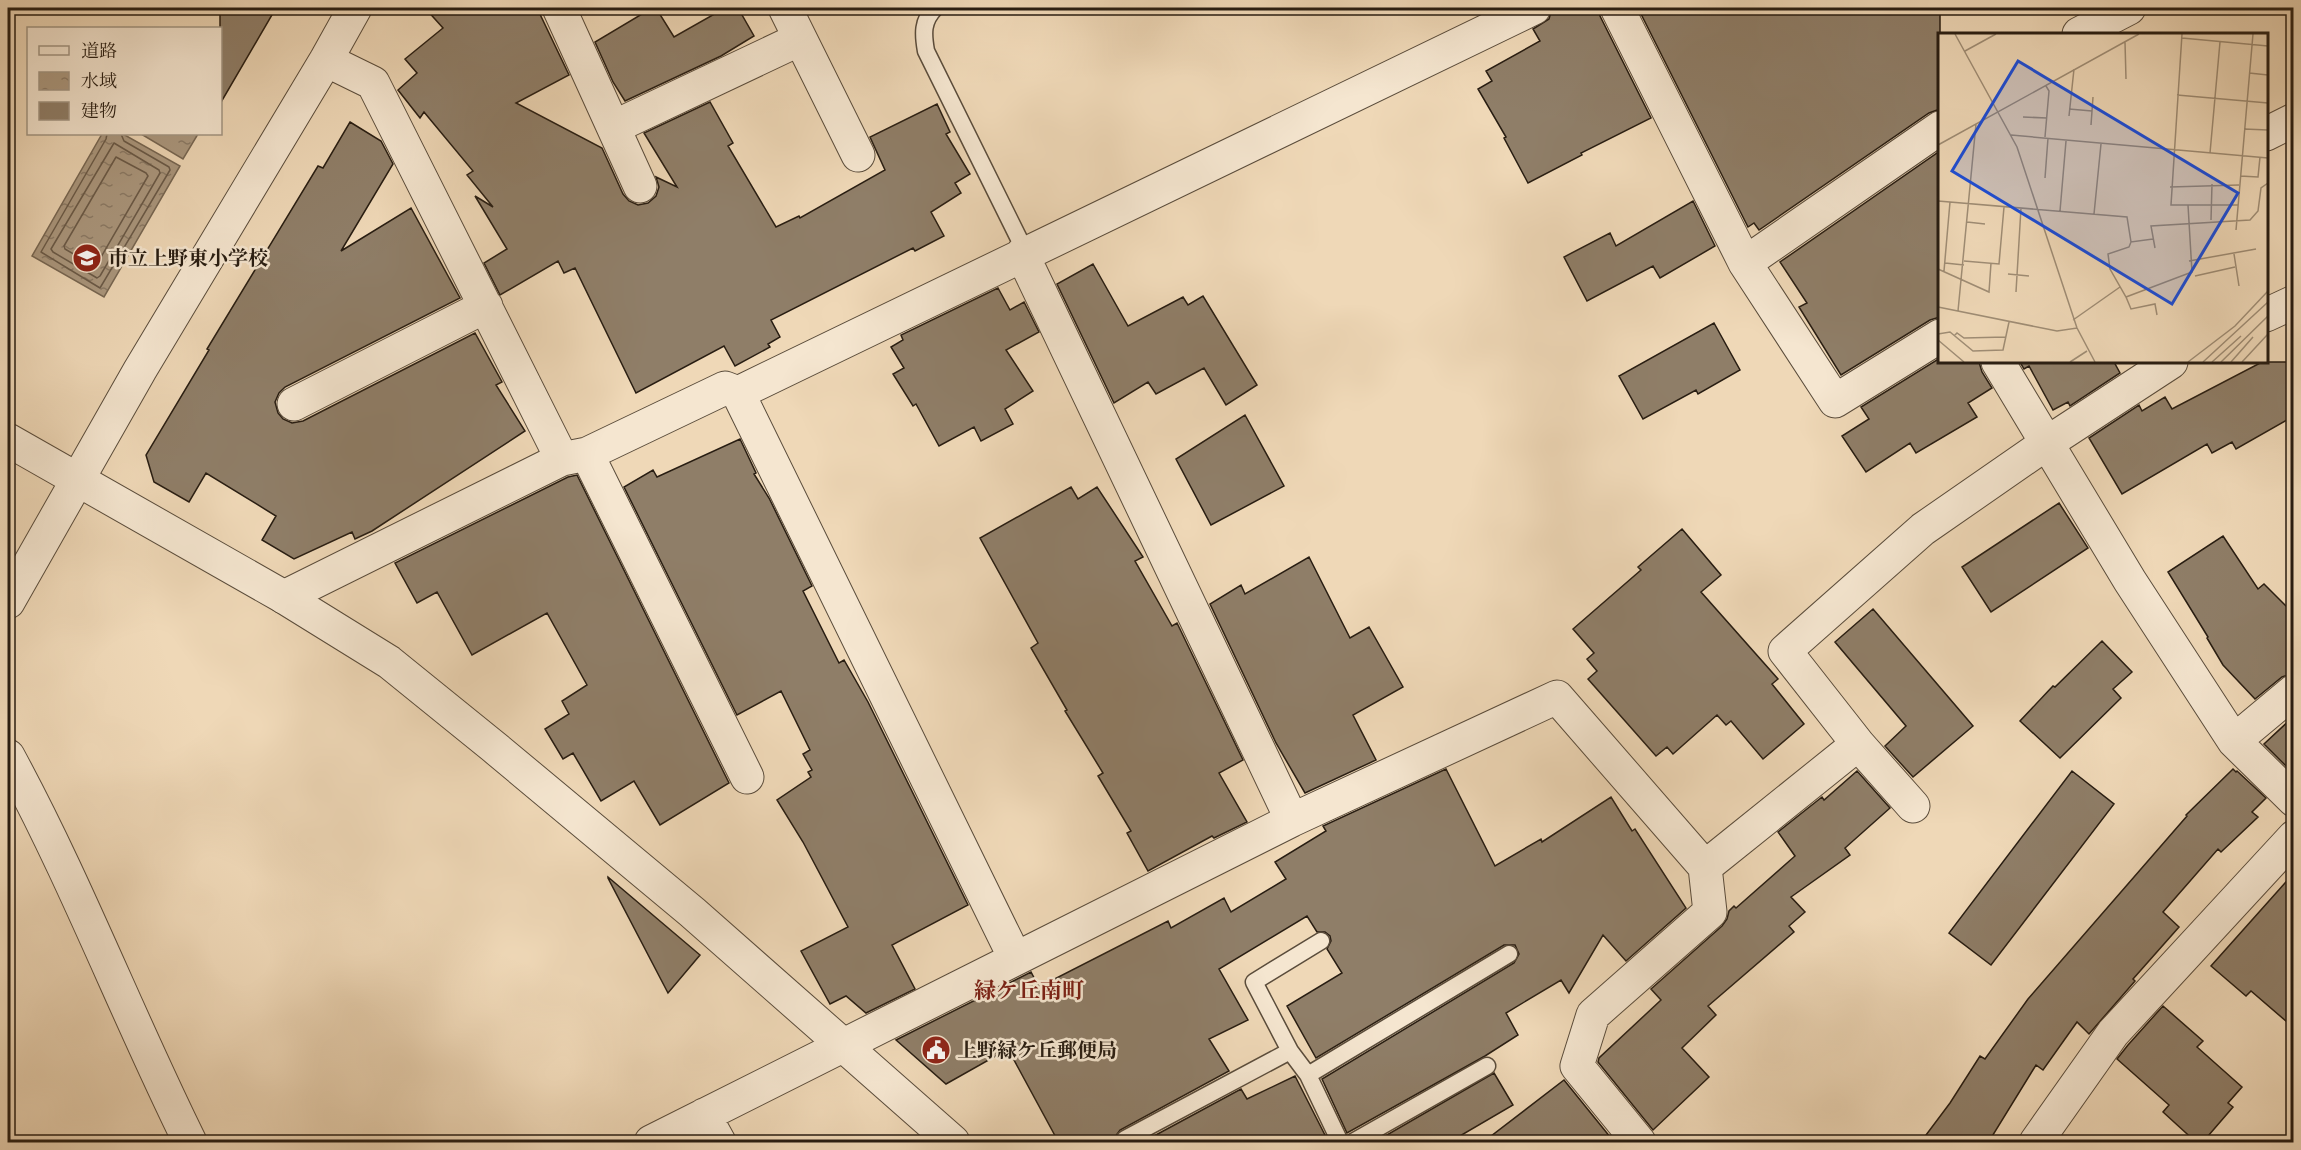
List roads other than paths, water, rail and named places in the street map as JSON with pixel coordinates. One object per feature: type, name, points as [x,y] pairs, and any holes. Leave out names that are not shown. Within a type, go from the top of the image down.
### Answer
[{"type":"street","points":[[8,602],[76,480],[355,8]]},
{"type":"street","points":[[559,8],[640,186]]},
{"type":"street","points":[[785,8],[858,155]]},
{"type":"street","points":[[738,393],[1534,8]]},
{"type":"street","points":[[1617,8],[1745,263],[1835,401],[1938,337]]},
{"type":"street","points":[[2081,33],[2129,8]]},
{"type":"street","points":[[614,127],[800,39]]},
{"type":"street","points":[[326,60],[373,83],[486,306],[575,457],[747,777]]},
{"type":"street","points":[[2268,133],[2294,120]]},
{"type":"street","points":[[1745,263],[1938,129]]},
{"type":"street","points":[[1024,254],[1292,820]]},
{"type":"street","points":[[2268,314],[2294,302]]},
{"type":"street","points":[[294,404],[486,306]]},
{"type":"street","points":[[1999,363],[2130,581],[2234,741],[2294,800]]},
{"type":"street","points":[[1914,806],[1858,744],[1785,651],[1923,529],[2047,443],[2169,363]]},
{"type":"street","points":[[284,597],[575,457],[725,388],[738,393],[1015,958]]},
{"type":"street","points":[[8,440],[284,597],[389,662],[692,912],[953,1143]]},
{"type":"street","points":[[2234,741],[2294,691]]},
{"type":"street","points":[[651,1143],[712,1129],[843,1047],[1015,958],[1292,820],[1557,697],[1705,867],[1710,912],[1593,1015],[1577,1066],[1639,1143]]},
{"type":"street","points":[[1705,867],[1858,744]]},
{"type":"street","points":[[8,756],[64,868],[151,1064],[190,1143]]},
{"type":"street","points":[[2036,1143],[2113,1033],[2294,837]]},
{"type":"lane","points":[[935,8],[927,16],[922,33],[926,51],[1024,254]]},
{"type":"lane","points":[[1321,941],[1254,982],[1290,1051],[1308,1075],[1341,1142],[1487,1066]]},
{"type":"lane","points":[[1308,1075],[1509,954]]},
{"type":"lane","points":[[1126,1143],[1125,1139],[1290,1051]]},
{"type":"water","points":[[101,135],[125,135],[180,166],[104,297],[32,256]]},
{"type":"water","points":[[143,135],[197,135],[183,159]]},
{"type":"place","name":"市立上野東小学校","points":[[87,258]]},
{"type":"place","name":"上野緑ケ丘郵便局","points":[[936,1050]]},
{"type":"district","name":"緑ケ丘南町","points":[[1029,991]]}]
